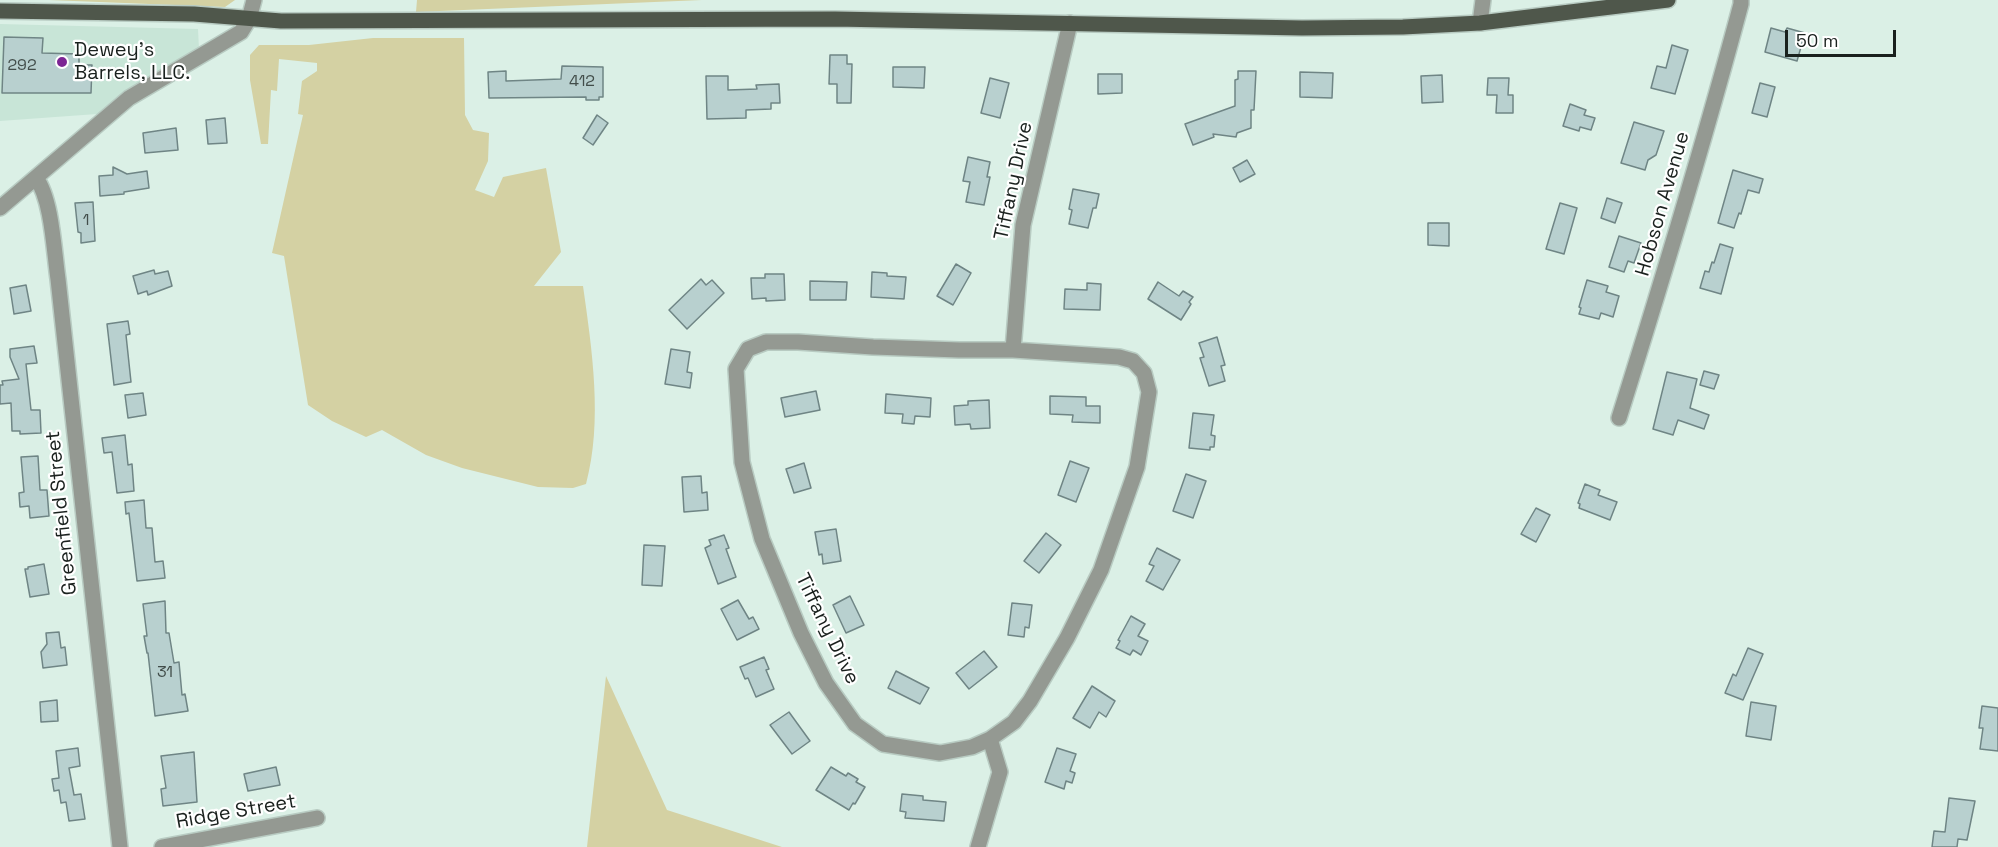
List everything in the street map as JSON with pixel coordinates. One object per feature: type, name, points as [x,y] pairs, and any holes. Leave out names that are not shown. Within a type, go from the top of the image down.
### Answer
[{"type":"main road","points":[[0,11],[194,14],[322,22],[835,19],[1302,28],[1403,27],[1480,23],[1668,0]]},
{"type":"street","points":[[0,208],[129,98],[241,32],[249,19],[254,0]]},
{"type":"street","points":[[1480,23],[1483,0]]},
{"type":"street","name":"Hobson Avenue","points":[[1619,418],[1719,88],[1741,0]]},
{"type":"street","name":"Tiffany Drive","points":[[1013,350],[1023,225],[1070,23]]},
{"type":"street","name":"Greenfield Street","points":[[36,178],[42,187],[48,208],[57,279],[120,847]]},
{"type":"street","name":"Tiffany Drive","points":[[766,342],[948,350],[1013,350],[1119,357],[1133,361],[1144,373],[1149,392],[1137,467],[1101,570],[1067,638],[1030,701],[1014,722],[990,739],[972,747],[940,753],[883,744],[855,724],[826,683],[801,633],[762,539],[742,462],[736,369],[748,350],[766,342]]},
{"type":"street","points":[[980,847],[1000,772],[990,739]]},
{"type":"street","name":"Ridge Street","points":[[162,847],[317,818]]},
{"type":"shaded area","points":[[49,0],[235,0],[225,7]]},
{"type":"shaded area","points":[[417,0],[702,0],[416,12]]},
{"type":"shaded area","points":[[0,24],[198,29],[199,49],[97,114],[0,121]]},
{"type":"shaded area","points":[[373,38],[464,38],[465,115],[473,130],[489,133],[488,161],[475,190],[494,197],[503,177],[546,168],[561,252],[534,286],[583,286],[592,360],[595,411],[591,460],[586,484],[573,488],[538,487],[462,468],[426,455],[382,430],[366,437],[332,421],[308,405],[284,256],[272,253],[303,115],[298,114],[302,81],[317,71],[317,63],[279,59],[277,91],[271,90],[268,144],[261,144],[250,80],[250,55],[259,45],[309,45]]},
{"type":"shaded area","points":[[606,676],[667,810],[782,847],[587,847]]},
{"type":"building","points":[[1771,28],[1785,32],[1787,28],[1805,33],[1797,61],[1765,52]]},
{"type":"building","points":[[4,37],[43,38],[42,53],[79,54],[79,65],[92,65],[91,93],[2,93]]},
{"type":"building","points":[[1672,45],[1688,50],[1675,94],[1651,88],[1657,66],[1666,68]]},
{"type":"building","points":[[830,55],[847,55],[847,64],[852,64],[851,103],[837,103],[837,84],[829,84]]},
{"type":"building","points":[[562,66],[603,67],[603,97],[599,97],[599,100],[586,100],[586,97],[489,98],[488,72],[506,71],[506,81],[561,79]]},
{"type":"building","points":[[893,67],[925,67],[924,88],[893,87]]},
{"type":"building","points":[[1238,71],[1256,71],[1251,128],[1237,133],[1236,137],[1213,134],[1214,137],[1193,145],[1185,124],[1235,106],[1235,80],[1238,79]]},
{"type":"building","points":[[1300,72],[1333,73],[1332,98],[1300,97]]},
{"type":"building","points":[[1098,74],[1122,74],[1122,93],[1098,94]]},
{"type":"building","points":[[1442,75],[1443,102],[1422,103],[1421,76]]},
{"type":"building","points":[[706,76],[728,76],[728,90],[757,89],[756,85],[779,84],[780,103],[771,103],[771,109],[746,110],[746,118],[707,119]]},
{"type":"building","points":[[990,78],[1009,83],[1000,118],[981,113]]},
{"type":"building","points":[[1488,78],[1509,78],[1508,95],[1513,95],[1513,113],[1496,113],[1497,95],[1487,95]]},
{"type":"building","points":[[1760,83],[1775,87],[1767,117],[1752,113]]},
{"type":"building","points":[[1570,104],[1586,110],[1584,115],[1595,118],[1591,130],[1580,127],[1579,131],[1563,126]]},
{"type":"building","points":[[597,115],[608,123],[593,145],[583,138]]},
{"type":"building","points":[[225,118],[227,143],[208,144],[206,120]]},
{"type":"building","points":[[1634,122],[1664,131],[1656,155],[1648,160],[1645,170],[1621,163]]},
{"type":"building","points":[[176,128],[178,150],[145,153],[143,133]]},
{"type":"building","points":[[968,157],[990,162],[987,177],[990,177],[984,205],[966,202],[970,182],[963,181]]},
{"type":"building","points":[[1247,160],[1255,174],[1240,182],[1233,168]]},
{"type":"building","points":[[113,167],[127,174],[147,171],[149,188],[124,192],[124,194],[100,196],[99,176],[113,175]]},
{"type":"building","points":[[1733,170],[1763,179],[1759,193],[1748,190],[1734,228],[1718,223]]},
{"type":"building","points":[[1073,189],[1099,194],[1088,228],[1069,224]]},
{"type":"building","points":[[1607,198],[1622,203],[1615,223],[1601,218]]},
{"type":"building","points":[[93,202],[95,241],[81,243],[75,203]]},
{"type":"building","points":[[1560,203],[1577,208],[1564,254],[1546,249]]},
{"type":"building","points":[[1428,223],[1449,223],[1449,246],[1428,245]]},
{"type":"building","points":[[1619,236],[1641,243],[1634,263],[1628,261],[1624,272],[1609,267]]},
{"type":"building","points":[[1720,244],[1733,248],[1721,294],[1700,288],[1705,271],[1709,272],[1712,262],[1714,263]]},
{"type":"building","points":[[956,264],[971,273],[953,305],[937,296]]},
{"type":"building","points":[[154,270],[155,274],[168,271],[172,286],[148,295],[147,291],[138,294],[133,276]]},
{"type":"building","points":[[872,272],[906,277],[904,299],[871,297]]},
{"type":"building","points":[[765,274],[784,274],[785,300],[752,299],[751,278],[765,278]]},
{"type":"building","points":[[701,279],[706,285],[712,280],[724,293],[687,329],[669,310]]},
{"type":"building","points":[[1587,280],[1608,286],[1606,292],[1619,296],[1613,317],[1601,313],[1599,319],[1579,314]]},
{"type":"building","points":[[810,281],[847,282],[846,300],[810,300]]},
{"type":"building","points":[[1158,282],[1179,296],[1183,291],[1193,297],[1181,320],[1148,299]]},
{"type":"building","points":[[1087,283],[1101,284],[1100,310],[1064,309],[1065,289],[1087,290]]},
{"type":"building","points":[[26,285],[31,311],[14,314],[10,288]]},
{"type":"building","points":[[128,321],[130,334],[126,335],[131,382],[114,385],[107,324]]},
{"type":"building","points":[[1217,337],[1225,365],[1221,366],[1225,381],[1209,386],[1200,358],[1204,357],[1199,343]]},
{"type":"building","points":[[34,346],[37,363],[26,364],[31,410],[40,410],[41,433],[20,434],[20,431],[12,431],[11,403],[0,404],[0,385],[3,385],[2,381],[19,379],[10,357],[10,349]]},
{"type":"building","points":[[671,349],[690,352],[687,372],[692,373],[690,388],[665,384]]},
{"type":"building","points":[[1704,371],[1719,375],[1714,389],[1700,385]]},
{"type":"building","points":[[1667,372],[1697,379],[1690,408],[1709,415],[1704,429],[1678,420],[1673,435],[1653,429]]},
{"type":"building","points":[[816,391],[820,410],[785,417],[781,398]]},
{"type":"building","points":[[143,393],[146,415],[128,418],[125,395]]},
{"type":"building","points":[[886,394],[931,398],[930,417],[915,416],[914,424],[902,423],[903,414],[885,413]]},
{"type":"building","points":[[1050,396],[1086,397],[1086,406],[1100,406],[1100,423],[1072,422],[1073,415],[1050,414]]},
{"type":"building","points":[[989,400],[990,428],[971,429],[970,424],[955,425],[954,406],[968,405],[968,401]]},
{"type":"building","points":[[1193,413],[1214,415],[1211,435],[1215,436],[1214,447],[1210,447],[1210,450],[1189,448]]},
{"type":"building","points":[[125,435],[128,465],[132,464],[134,491],[117,493],[112,452],[104,453],[102,438]]},
{"type":"building","points":[[38,456],[40,490],[47,490],[49,516],[30,518],[29,506],[20,507],[19,493],[24,492],[21,457]]},
{"type":"building","points":[[1070,461],[1089,468],[1076,502],[1058,495]]},
{"type":"building","points":[[804,463],[811,488],[794,493],[786,469]]},
{"type":"building","points":[[1186,474],[1206,481],[1193,518],[1173,511]]},
{"type":"building","points":[[701,476],[702,493],[707,492],[708,510],[684,512],[682,477]]},
{"type":"building","points":[[1585,484],[1600,490],[1598,495],[1617,502],[1610,520],[1579,508],[1578,503]]},
{"type":"building","points":[[144,500],[146,528],[152,528],[155,562],[163,561],[165,578],[137,581],[129,513],[126,514],[125,502]]},
{"type":"building","points":[[1536,508],[1550,515],[1536,542],[1521,534]]},
{"type":"building","points":[[836,529],[841,561],[823,564],[815,532]]},
{"type":"building","points":[[1046,533],[1061,545],[1039,573],[1024,561]]},
{"type":"building","points":[[724,535],[729,548],[726,549],[736,577],[718,584],[705,548],[711,545],[709,540]]},
{"type":"building","points":[[644,545],[665,546],[662,586],[642,585]]},
{"type":"building","points":[[1157,548],[1180,560],[1163,590],[1146,581],[1154,566],[1149,564]]},
{"type":"building","points":[[44,564],[49,594],[30,597],[25,569]]},
{"type":"building","points":[[850,596],[864,625],[846,633],[833,605]]},
{"type":"building","points":[[738,600],[749,619],[753,617],[759,629],[737,640],[721,609]]},
{"type":"building","points":[[165,601],[166,633],[169,633],[174,663],[179,662],[182,695],[185,694],[188,711],[155,716],[144,636],[147,636],[143,604]]},
{"type":"building","points":[[1012,603],[1032,605],[1029,628],[1025,627],[1024,637],[1008,635]]},
{"type":"building","points":[[1131,616],[1145,624],[1138,636],[1148,641],[1141,655],[1133,650],[1130,655],[1116,648]]},
{"type":"building","points":[[59,632],[61,648],[65,647],[67,665],[43,668],[41,652],[47,644],[46,633]]},
{"type":"building","points":[[1748,648],[1763,654],[1743,700],[1725,693],[1733,674],[1736,676]]},
{"type":"building","points":[[984,651],[997,667],[969,689],[956,673]]},
{"type":"building","points":[[764,657],[769,669],[766,670],[774,689],[756,697],[748,678],[745,679],[740,667]]},
{"type":"building","points":[[896,671],[929,688],[920,704],[888,688]]},
{"type":"building","points":[[1092,686],[1115,701],[1106,717],[1099,712],[1090,728],[1073,718]]},
{"type":"building","points":[[57,700],[58,721],[41,722],[40,702]]},
{"type":"building","points":[[1751,702],[1776,706],[1771,740],[1746,736]]},
{"type":"building","points":[[1982,706],[1998,708],[1998,751],[1980,749],[1983,728],[1979,728]]},
{"type":"building","points":[[789,712],[810,741],[792,754],[770,725]]},
{"type":"building","points":[[78,748],[80,766],[69,768],[74,795],[81,794],[85,819],[69,821],[66,802],[61,803],[59,790],[54,791],[52,779],[59,778],[56,751]]},
{"type":"building","points":[[1057,748],[1076,754],[1070,771],[1075,773],[1072,783],[1066,781],[1064,789],[1045,782]]},
{"type":"building","points":[[194,752],[197,802],[163,806],[161,789],[166,788],[161,756]]},
{"type":"building","points":[[276,767],[280,785],[248,791],[244,774]]},
{"type":"building","points":[[831,767],[846,776],[848,773],[858,779],[856,782],[865,787],[849,810],[816,790]]},
{"type":"building","points":[[902,794],[923,796],[923,800],[946,802],[944,821],[905,818],[906,812],[900,811]]},
{"type":"building","points":[[1949,798],[1975,801],[1967,840],[1958,839],[1957,847],[1932,847],[1934,831],[1945,832]]},
{"type":"place","name":"Dewey's Barrels, LLC.","points":[[62,62]]}]
